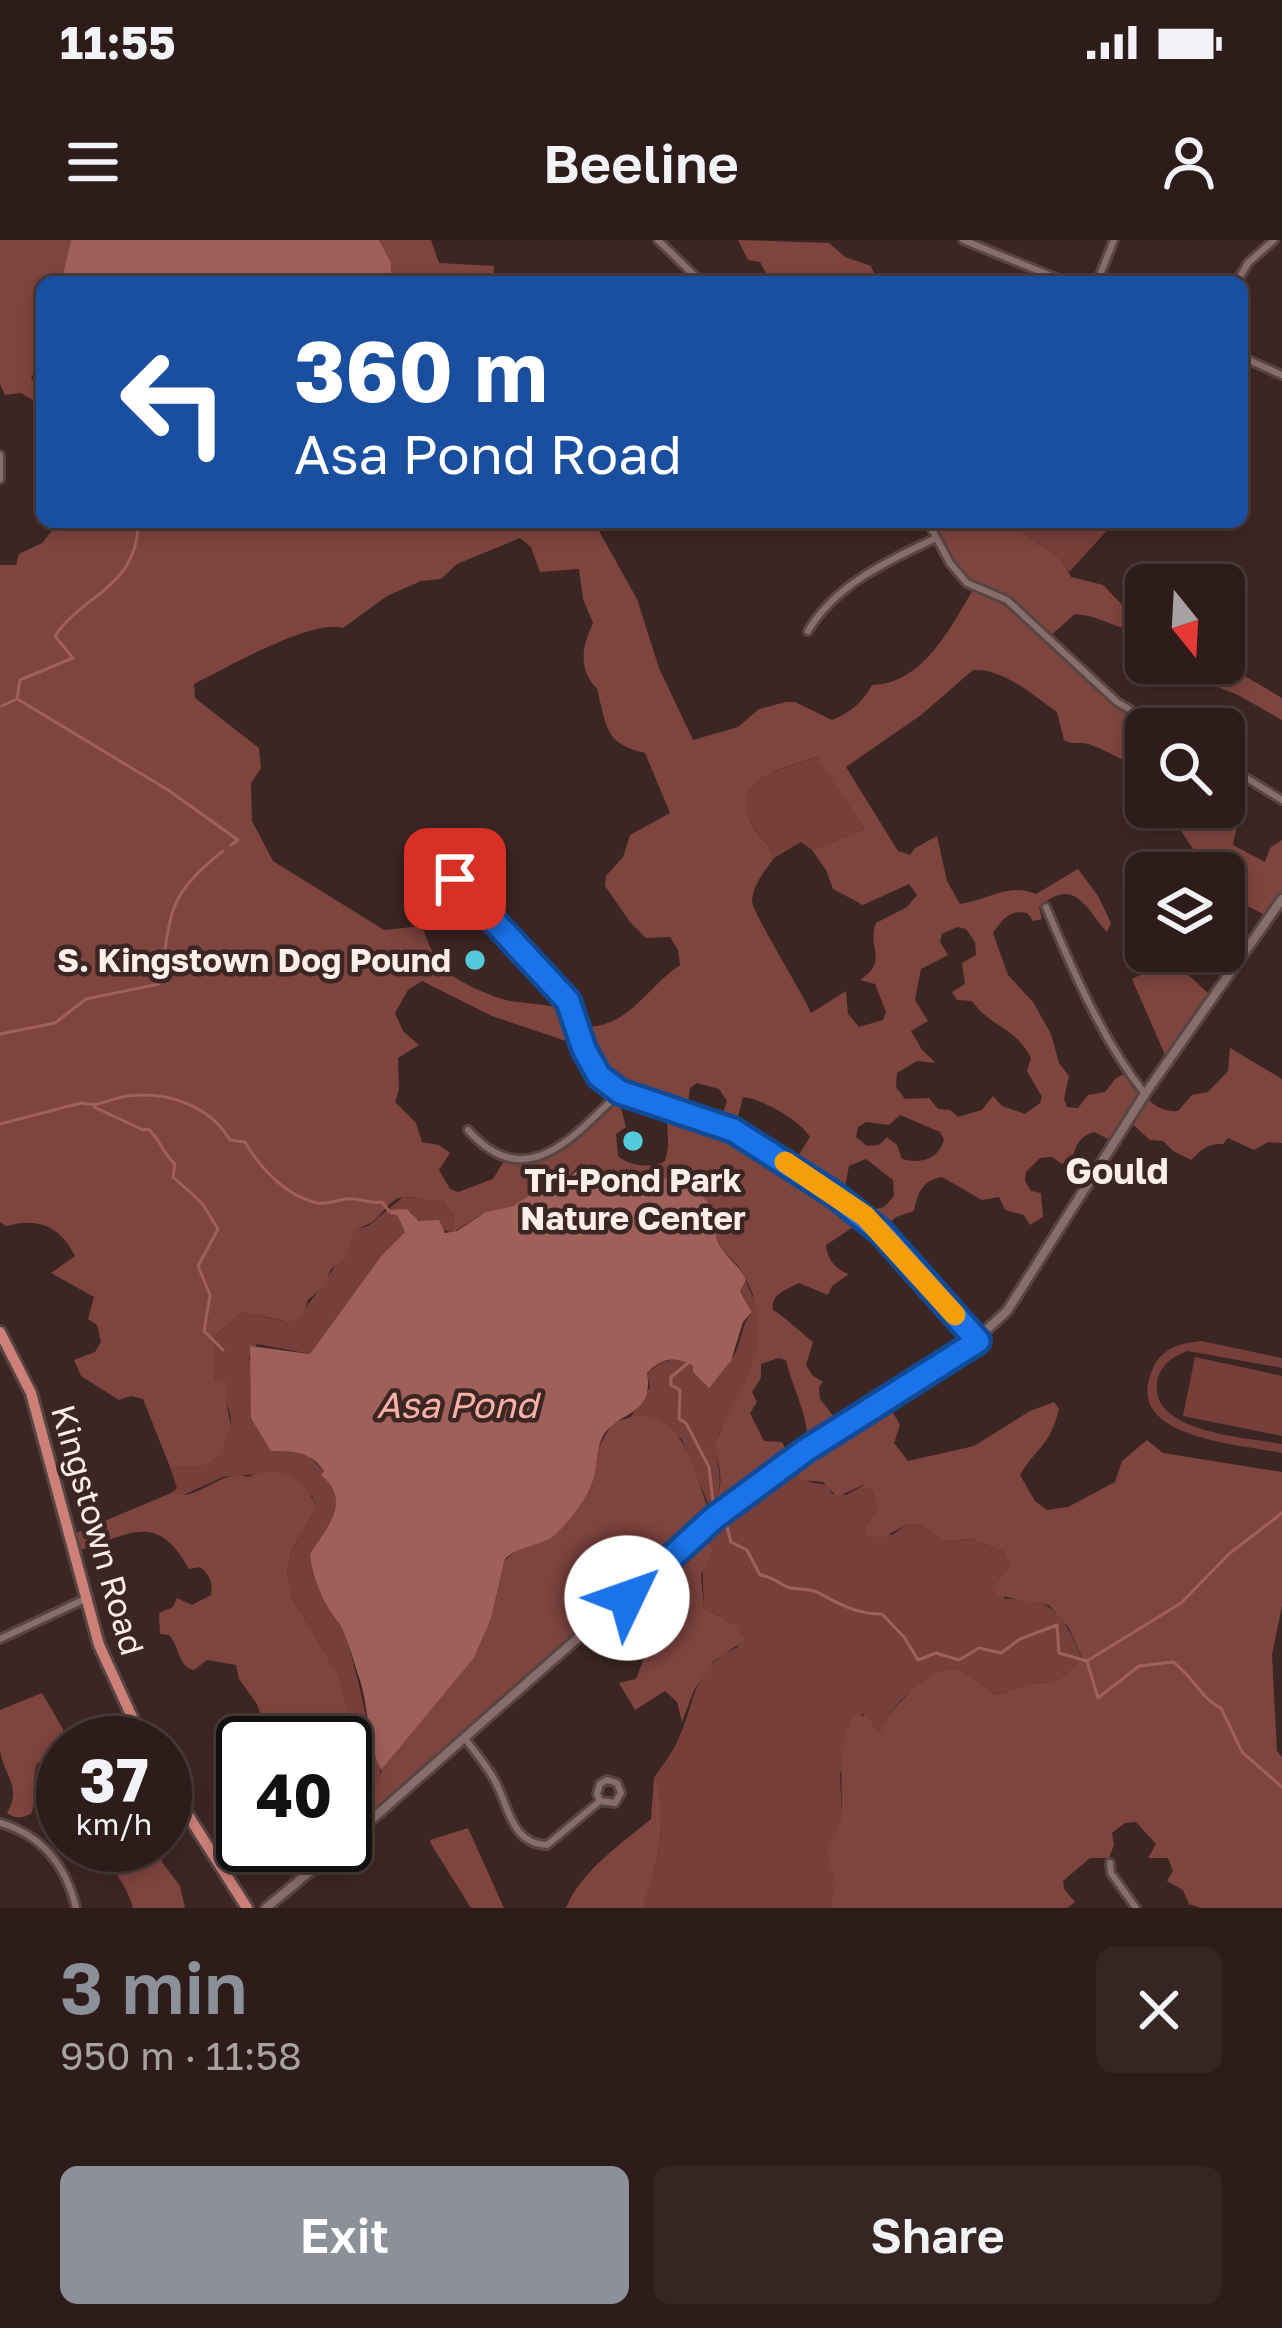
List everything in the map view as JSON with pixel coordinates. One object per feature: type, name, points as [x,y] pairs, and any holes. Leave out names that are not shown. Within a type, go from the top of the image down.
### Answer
[{"type":"main road","name":"Kingstown Road","points":[[0,1332],[31,1393],[85,1599],[110,1676],[130,1716]]},
{"type":"main road","points":[[192,1821],[248,1908]]},
{"type":"street","points":[[658,240],[694,276]]},
{"type":"street","points":[[963,240],[1051,276]]},
{"type":"street","points":[[1099,276],[1114,240]]},
{"type":"street","points":[[1240,276],[1274,240]]},
{"type":"street","points":[[1248,360],[1282,375]]},
{"type":"street","points":[[0,455],[0,478]]},
{"type":"street","points":[[931,528],[967,583],[1007,600],[1127,708]]},
{"type":"street","points":[[808,632],[841,591],[937,538]]},
{"type":"street","points":[[1245,777],[1282,800]]},
{"type":"street","points":[[455,879],[557,986],[574,1013],[590,1064],[620,1092],[733,1130],[835,1195],[881,1232],[978,1341]]},
{"type":"street","points":[[372,1820],[714,1518],[806,1450],[978,1341],[1007,1311],[1145,1094],[1282,899]]},
{"type":"street","points":[[1046,908],[1100,1020],[1145,1094]]},
{"type":"street","points":[[468,1130],[498,1156],[533,1158],[565,1144],[620,1092]]},
{"type":"street","points":[[0,1639],[85,1599]]},
{"type":"street","points":[[466,1740],[497,1783],[516,1829],[530,1842],[547,1845],[600,1801]]},
{"type":"street","points":[[0,1823],[21,1829],[43,1844],[59,1865],[76,1908]]},
{"type":"street","points":[[1111,1863],[1111,1873],[1136,1908]]},
{"type":"street","points":[[266,1908],[310,1872]]},
{"type":"shaded area","points":[[0,240],[71,240],[62,276],[36,276],[36,365],[31,379],[36,382],[36,402],[21,393],[5,395],[0,384]]},
{"type":"shaded area","points":[[379,240],[431,240],[439,263],[494,266],[493,276],[392,276],[391,262]]},
{"type":"shaded area","points":[[738,240],[829,243],[845,257],[871,266],[875,276],[783,276],[766,273],[760,262],[748,260]]},
{"type":"shaded area","points":[[54,528],[597,528],[637,599],[659,668],[693,740],[738,727],[759,709],[786,702],[832,720],[855,707],[872,685],[890,682],[920,665],[973,590],[959,576],[931,528],[1017,528],[1062,560],[1071,577],[1103,585],[1125,608],[1125,628],[1075,614],[1049,637],[1100,688],[1130,708],[1125,708],[1125,761],[1097,747],[1064,740],[1057,712],[1007,678],[973,670],[921,715],[846,767],[898,851],[910,855],[937,836],[947,881],[960,904],[1007,891],[1036,894],[1078,869],[1098,896],[1111,923],[1107,932],[1079,899],[1062,894],[1039,907],[1042,919],[1033,921],[1027,913],[1015,913],[993,933],[1008,975],[1033,1002],[1069,1076],[1067,1107],[1078,1108],[1088,1095],[1105,1092],[1127,1072],[1154,1105],[1178,1111],[1192,1095],[1208,1092],[1228,1071],[1230,1048],[1282,1079],[1282,1143],[1268,1142],[1254,1150],[1228,1138],[1191,1160],[1163,1141],[1150,1140],[1130,1122],[1114,1142],[1094,1132],[1079,1141],[1073,1158],[1062,1164],[1052,1157],[1040,1158],[1026,1172],[1031,1191],[1041,1193],[1043,1217],[1030,1225],[1024,1215],[1005,1210],[999,1197],[982,1200],[942,1177],[935,1179],[922,1188],[914,1211],[896,1217],[882,1230],[863,1213],[852,1228],[826,1245],[833,1263],[849,1274],[828,1295],[799,1283],[777,1296],[773,1310],[813,1342],[806,1365],[823,1382],[820,1399],[842,1427],[887,1402],[900,1425],[894,1443],[908,1461],[974,1446],[1030,1411],[1054,1402],[1059,1409],[1051,1432],[1020,1475],[1035,1501],[1047,1510],[1068,1507],[1115,1482],[1122,1461],[1147,1440],[1163,1453],[1282,1472],[1282,1606],[1272,1655],[1277,1751],[1282,1757],[1282,1908],[1189,1904],[1183,1890],[1167,1881],[1173,1871],[1168,1858],[1148,1858],[1156,1844],[1136,1822],[1125,1823],[1112,1833],[1109,1858],[1090,1858],[1063,1881],[1075,1902],[1067,1908],[829,1908],[836,1887],[827,1854],[841,1822],[843,1751],[855,1714],[868,1717],[881,1732],[901,1701],[936,1674],[958,1670],[999,1695],[1027,1684],[1056,1682],[1083,1660],[1069,1628],[1049,1605],[995,1595],[995,1585],[1010,1565],[1004,1552],[971,1539],[944,1541],[919,1524],[906,1525],[882,1538],[867,1535],[865,1528],[878,1509],[873,1491],[863,1485],[837,1497],[823,1482],[802,1480],[791,1465],[701,1533],[713,1550],[701,1574],[704,1608],[734,1624],[745,1640],[714,1661],[694,1690],[682,1722],[677,1702],[665,1691],[635,1710],[619,1683],[636,1679],[656,1626],[632,1598],[372,1822],[372,1792],[383,1766],[474,1658],[491,1619],[505,1560],[520,1548],[547,1540],[611,1425],[632,1417],[665,1423],[686,1450],[706,1503],[710,1507],[716,1499],[720,1483],[715,1443],[746,1380],[758,1340],[753,1297],[742,1272],[718,1240],[714,1211],[699,1194],[670,1178],[624,1186],[581,1164],[565,1180],[540,1188],[513,1206],[481,1215],[452,1233],[454,1216],[443,1200],[395,1200],[375,1220],[355,1229],[346,1258],[331,1269],[302,1316],[290,1322],[242,1312],[214,1337],[215,1378],[227,1383],[231,1427],[218,1457],[202,1466],[170,1467],[143,1399],[119,1400],[81,1376],[74,1360],[95,1352],[101,1342],[97,1325],[88,1319],[94,1297],[51,1273],[75,1256],[62,1237],[47,1226],[0,1222],[0,565],[16,565],[19,554],[42,543]],"holes":[[[520,538],[531,547],[540,572],[579,569],[583,599],[593,623],[584,651],[586,673],[598,690],[611,734],[623,745],[645,753],[670,813],[630,835],[605,886],[646,938],[670,937],[680,965],[623,1015],[596,1026],[578,1027],[555,1008],[502,999],[471,986],[439,964],[422,926],[384,930],[273,861],[252,821],[251,783],[261,768],[259,748],[195,698],[194,684],[246,657],[311,630],[343,628],[387,596],[421,581],[441,579],[457,564]],[[817,757],[865,829],[812,850],[833,889],[863,905],[909,884],[917,895],[907,907],[876,923],[876,960],[860,980],[875,984],[886,1012],[883,1020],[859,1027],[848,1014],[846,991],[811,1013],[754,908],[755,889],[774,858],[749,818],[749,792],[766,775]],[[957,927],[966,929],[975,942],[976,955],[962,963],[965,984],[952,992],[957,1000],[972,1001],[1025,1047],[1031,1058],[1027,1071],[1042,1097],[1025,1114],[1002,1106],[993,1096],[982,1110],[958,1117],[938,1109],[929,1098],[905,1099],[896,1087],[897,1073],[917,1061],[936,1063],[911,1031],[928,1021],[915,1000],[921,969],[948,955],[940,942],[942,934]],[[422,981],[492,1016],[584,1047],[619,1087],[669,1107],[665,1161],[641,1165],[618,1156],[616,1134],[626,1127],[617,1093],[555,1145],[507,1156],[493,1179],[458,1192],[450,1189],[439,1170],[450,1153],[422,1142],[416,1123],[395,1102],[398,1058],[419,1045],[403,1031],[395,1013],[408,990]],[[697,1083],[719,1089],[727,1101],[720,1121],[687,1110],[690,1088]],[[743,1097],[780,1111],[810,1137],[793,1164],[735,1129]],[[900,1115],[940,1132],[944,1140],[937,1152],[928,1159],[902,1159],[897,1145],[887,1137],[879,1145],[867,1146],[856,1137],[858,1127],[866,1122],[889,1125]],[[866,1159],[893,1180],[894,1196],[884,1207],[864,1212],[843,1197],[849,1166]],[[786,1360],[804,1417],[806,1450],[791,1460],[782,1442],[764,1441],[750,1413],[757,1402],[752,1392],[761,1378],[761,1364]]]},
{"type":"shaded area","points":[[1017,528],[1109,528],[1069,572],[1062,560]]},
{"type":"shaded area","points":[[1245,676],[1282,698],[1282,720],[1210,684],[1245,684]]},
{"type":"shaded area","points":[[818,757],[865,829],[812,850],[801,842],[774,858],[749,818],[749,792],[767,775]]},
{"type":"shaded area","points":[[1179,828],[1236,828],[1233,845],[1265,862],[1270,848],[1282,840],[1282,901],[1269,917],[1245,905],[1245,852],[1196,852]]},
{"type":"shaded area","points":[[1147,972],[1185,972],[1208,993],[1165,1055],[1132,979]]},
{"type":"shaded area","points":[[403,1197],[443,1200],[454,1216],[452,1233],[416,1219],[411,1212],[397,1215],[405,1232],[381,1256],[310,1354],[257,1344],[249,1359],[294,1451],[307,1455],[324,1471],[334,1491],[334,1517],[318,1541],[366,1716],[350,1716],[338,1675],[293,1599],[287,1574],[291,1551],[316,1508],[312,1496],[260,1474],[223,1477],[177,1498],[171,1493],[177,1488],[170,1467],[212,1448],[229,1432],[231,1416],[214,1371],[214,1337],[242,1312],[283,1321],[295,1318],[325,1281],[355,1229],[368,1226]]},
{"type":"shaded area","points":[[746,1280],[761,1315],[761,1337],[743,1391],[718,1436],[719,1490],[710,1508],[681,1438],[630,1418],[650,1387],[647,1374],[663,1362],[680,1360],[693,1366],[693,1372],[709,1387],[724,1370],[752,1312],[740,1290]]},
{"type":"shaded area","points":[[1201,1341],[1282,1358],[1282,1368],[1188,1351],[1161,1372],[1159,1400],[1185,1422],[1225,1435],[1282,1444],[1282,1453],[1189,1434],[1153,1410],[1147,1392],[1157,1361],[1173,1348]]},
{"type":"shaded area","points":[[1195,1357],[1282,1376],[1282,1436],[1183,1416]]},
{"type":"shaded area","points":[[791,1465],[810,1482],[827,1485],[832,1494],[846,1495],[864,1485],[873,1491],[878,1509],[865,1528],[892,1535],[906,1525],[919,1524],[944,1541],[971,1539],[1004,1552],[1010,1565],[995,1585],[1005,1599],[1036,1602],[1056,1613],[1083,1661],[1056,1682],[1027,1684],[999,1695],[980,1687],[966,1673],[937,1680],[905,1697],[881,1732],[862,1713],[840,1774],[842,1823],[827,1854],[837,1887],[829,1908],[643,1908],[662,1825],[654,1778],[676,1744],[703,1676],[722,1655],[738,1647],[734,1624],[704,1608],[701,1534]]},
{"type":"shaded area","points":[[268,1472],[289,1476],[306,1489],[316,1508],[291,1551],[287,1574],[293,1599],[338,1675],[350,1716],[261,1716],[236,1665],[207,1660],[194,1670],[189,1668],[169,1635],[160,1634],[159,1613],[173,1607],[177,1598],[192,1605],[211,1595],[210,1580],[200,1567],[189,1569],[164,1538],[151,1533],[124,1535],[73,1552],[69,1536],[171,1493],[190,1494],[228,1477]]},
{"type":"shaded area","points":[[42,1693],[55,1716],[36,1716],[34,1801],[31,1814],[22,1817],[7,1813],[13,1788],[0,1750],[0,1710]]},
{"type":"shaded area","points":[[372,1746],[380,1767],[372,1794]]},
{"type":"shaded area","points":[[654,1778],[662,1825],[643,1908],[566,1908],[592,1870],[651,1819]]},
{"type":"shaded area","points":[[468,1828],[504,1908],[471,1908],[431,1844],[430,1840]]},
{"type":"shaded area","points":[[115,1872],[170,1872],[180,1886],[185,1908],[133,1908]]},
{"type":"water","points":[[71,240],[379,240],[391,262],[392,276],[312,273],[62,276]]},
{"type":"water","name":"Asa Pond","points":[[587,1163],[621,1185],[637,1187],[673,1178],[691,1188],[714,1209],[718,1242],[746,1280],[740,1291],[752,1312],[743,1322],[731,1361],[709,1388],[693,1366],[680,1360],[663,1361],[647,1373],[648,1387],[640,1406],[603,1436],[593,1481],[580,1506],[555,1535],[505,1559],[491,1619],[474,1658],[381,1770],[372,1742],[372,1716],[367,1716],[350,1648],[311,1564],[310,1554],[334,1515],[335,1495],[319,1464],[300,1453],[271,1451],[251,1418],[250,1346],[310,1354],[381,1256],[405,1232],[391,1210],[407,1209],[419,1221],[439,1220],[445,1233],[457,1231],[486,1212],[513,1206],[540,1188],[565,1180]]},
{"type":"waterway","points":[[2,706],[17,699],[20,680],[73,658],[55,636],[119,575],[136,544],[137,528]]},
{"type":"waterway","points":[[19,700],[168,790],[238,840],[231,845]]},
{"type":"waterway","points":[[0,1034],[55,1023],[86,999],[159,984],[173,910],[189,882],[223,851]]},
{"type":"waterway","points":[[0,1124],[128,1096],[173,1099],[211,1118],[230,1140],[245,1142],[266,1171],[295,1194],[317,1203],[382,1202],[389,1211]]},
{"type":"waterway","points":[[94,1107],[148,1129],[175,1164],[173,1177],[202,1203],[218,1229],[198,1266],[210,1295],[204,1331],[223,1350]]},
{"type":"waterway","points":[[688,1363],[671,1377],[671,1385],[680,1390],[679,1419],[686,1423],[709,1467],[714,1509]]},
{"type":"waterway","points":[[727,1527],[731,1542],[747,1550],[760,1575],[856,1610],[882,1614],[918,1660],[936,1653],[959,1660],[979,1648],[1001,1653],[1020,1639],[1057,1625],[1059,1653],[1087,1661],[1181,1603],[1230,1553],[1282,1513]]},
{"type":"waterway","points":[[1087,1661],[1098,1698],[1139,1666],[1173,1662],[1221,1708],[1242,1752],[1282,1787]]},
{"type":"slow traffic","points":[[785,1162],[865,1216],[955,1315]]},
{"type":"place","name":"S. Kingstown Dog Pound","points":[[475,960]]},
{"type":"place","name":"Tri-Pond Park Nature Center","points":[[633,1141]]},
{"type":"district","name":"Gould","points":[[1117,1171]]},
{"type":"route","points":[[455,879],[568,1001],[590,1064],[599,1076],[620,1092],[733,1130],[835,1195],[881,1232],[978,1341],[806,1450],[714,1518],[627,1598]]}]
